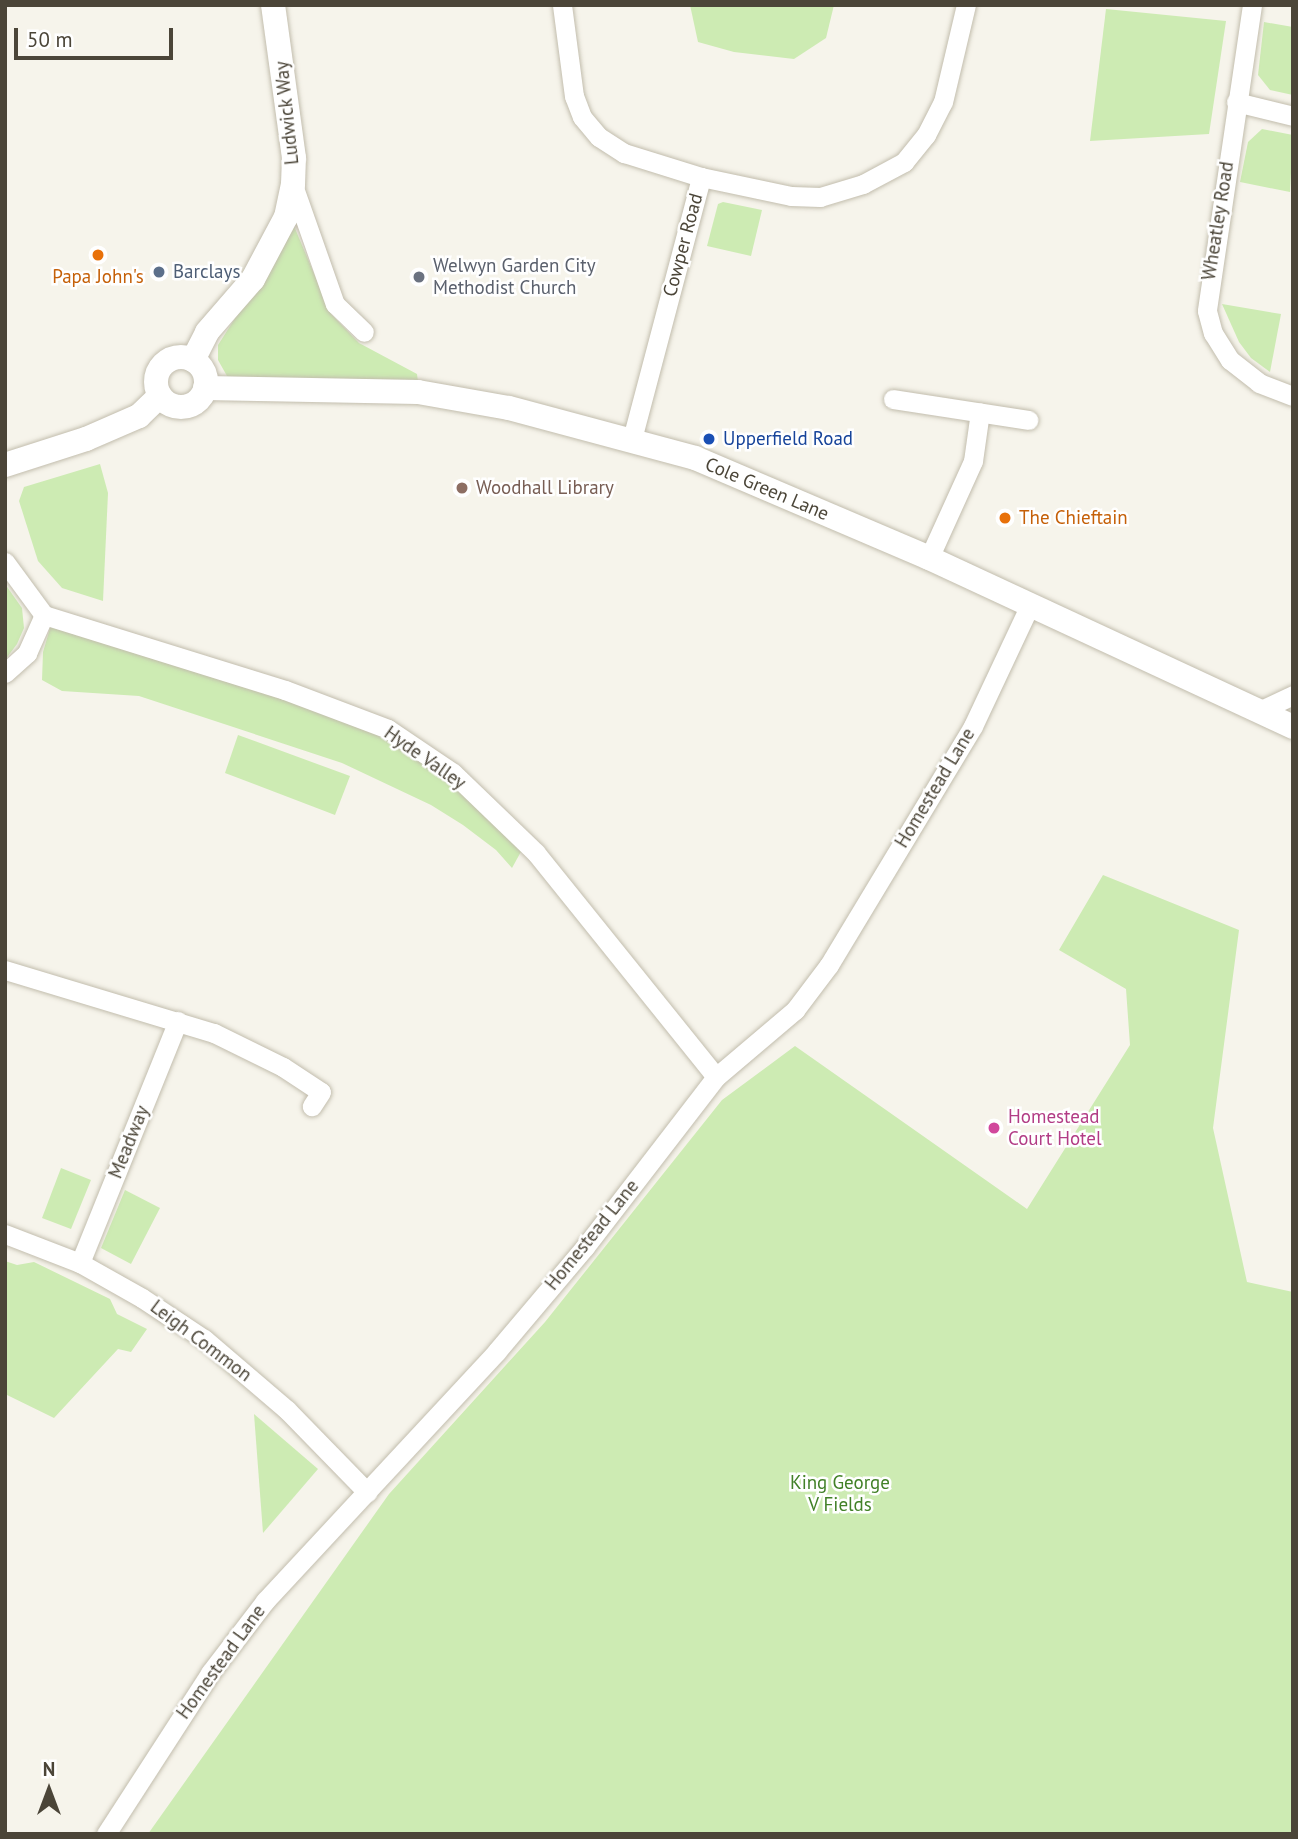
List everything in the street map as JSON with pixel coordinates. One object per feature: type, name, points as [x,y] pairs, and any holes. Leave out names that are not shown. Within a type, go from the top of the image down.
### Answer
[{"type":"street","name":"Ludwick Way","points":[[193,360],[207,332],[253,279],[286,217],[295,158],[273,5]]},
{"type":"street","points":[[562,5],[574,96],[582,117],[599,137],[624,153],[701,177]]},
{"type":"street","name":"Cowper Road","points":[[632,439],[701,177],[790,196],[820,197],[863,184],[904,162],[926,135],[943,102],[966,5]]},
{"type":"street","name":"Wheatley Road","points":[[1252,5],[1207,311],[1213,333],[1230,360],[1258,383],[1293,396]]},
{"type":"street","points":[[1236,102],[1293,116]]},
{"type":"street","points":[[293,185],[335,304],[363,332]]},
{"type":"street","points":[[173,359],[193,360],[204,373],[205,388],[194,403],[176,406],[160,396],[156,382],[161,368],[173,359]]},
{"type":"street","name":"Cole Green Lane","points":[[205,388],[418,392],[509,408],[695,458],[929,558],[1293,727]]},
{"type":"street","points":[[5,465],[86,439],[139,416],[160,396]]},
{"type":"street","points":[[893,399],[1028,420]]},
{"type":"street","points":[[929,558],[973,461],[980,412]]},
{"type":"street","points":[[5,562],[44,615],[27,653],[5,673]]},
{"type":"street","name":"Homestead Lane","points":[[106,1834],[210,1673],[257,1611],[497,1351],[584,1247],[716,1077],[795,1010],[829,965],[973,726],[1030,605]]},
{"type":"street","name":"Hyde Valley","points":[[44,615],[285,690],[388,729],[453,773],[536,853],[716,1077]]},
{"type":"street","points":[[1258,711],[1293,695]]},
{"type":"street","points":[[5,970],[214,1032],[283,1067],[321,1092],[312,1106]]},
{"type":"street","name":"Meadway","points":[[80,1263],[178,1021]]},
{"type":"street","name":"Leigh Common","points":[[5,1234],[80,1263],[153,1305],[236,1363],[287,1410],[367,1492]]},
{"type":"green space","points":[[690,5],[834,5],[826,38],[794,59],[734,52],[698,42]]},
{"type":"green space","points":[[1106,9],[1226,21],[1209,134],[1090,141]]},
{"type":"green space","points":[[1264,22],[1293,27],[1293,95],[1270,90],[1258,75]]},
{"type":"green space","points":[[1262,129],[1293,135],[1290,192],[1240,182],[1248,142]]},
{"type":"green space","points":[[723,202],[762,210],[751,256],[707,246],[718,204]]},
{"type":"green space","points":[[294,226],[331,314],[359,343],[417,374],[418,382],[235,382],[227,376],[218,360],[218,345]]},
{"type":"green space","points":[[1222,304],[1281,314],[1270,372],[1251,358],[1239,342]]},
{"type":"green space","points":[[100,464],[108,493],[103,601],[62,588],[38,561],[19,501],[24,487]]},
{"type":"green space","points":[[5,584],[22,608],[24,628],[17,644],[5,660]]},
{"type":"green space","points":[[51,625],[283,697],[385,736],[449,781],[523,848],[512,868],[496,850],[431,805],[342,763],[139,696],[62,691],[42,680],[43,652]]},
{"type":"green space","points":[[238,735],[350,776],[335,815],[225,773]]},
{"type":"green space","name":"King George V Fields","points":[[1103,875],[1239,930],[1213,1128],[1247,1282],[1293,1292],[1293,1834],[148,1834],[389,1494],[545,1322],[722,1100],[795,1046],[1027,1209],[1130,1045],[1126,989],[1059,950]]},
{"type":"green space","points":[[61,1168],[91,1180],[71,1229],[42,1218]]},
{"type":"green space","points":[[125,1190],[160,1208],[131,1264],[101,1248]]},
{"type":"green space","points":[[5,1261],[17,1265],[34,1262],[110,1299],[117,1314],[147,1329],[131,1352],[118,1349],[54,1418],[5,1394]]},
{"type":"green space","points":[[254,1414],[318,1469],[263,1533]]},
{"type":"place","name":"Papa John's","points":[[98,255]]},
{"type":"place","name":"Barclays","points":[[159,272]]},
{"type":"place","name":"Welwyn Garden City Methodist Church","points":[[419,277]]},
{"type":"place","name":"Upperfield Road","points":[[709,439]]},
{"type":"place","name":"Woodhall Library","points":[[462,488]]},
{"type":"place","name":"The Chieftain","points":[[1005,518]]},
{"type":"place","name":"Homestead Court Hotel","points":[[994,1128]]}]
